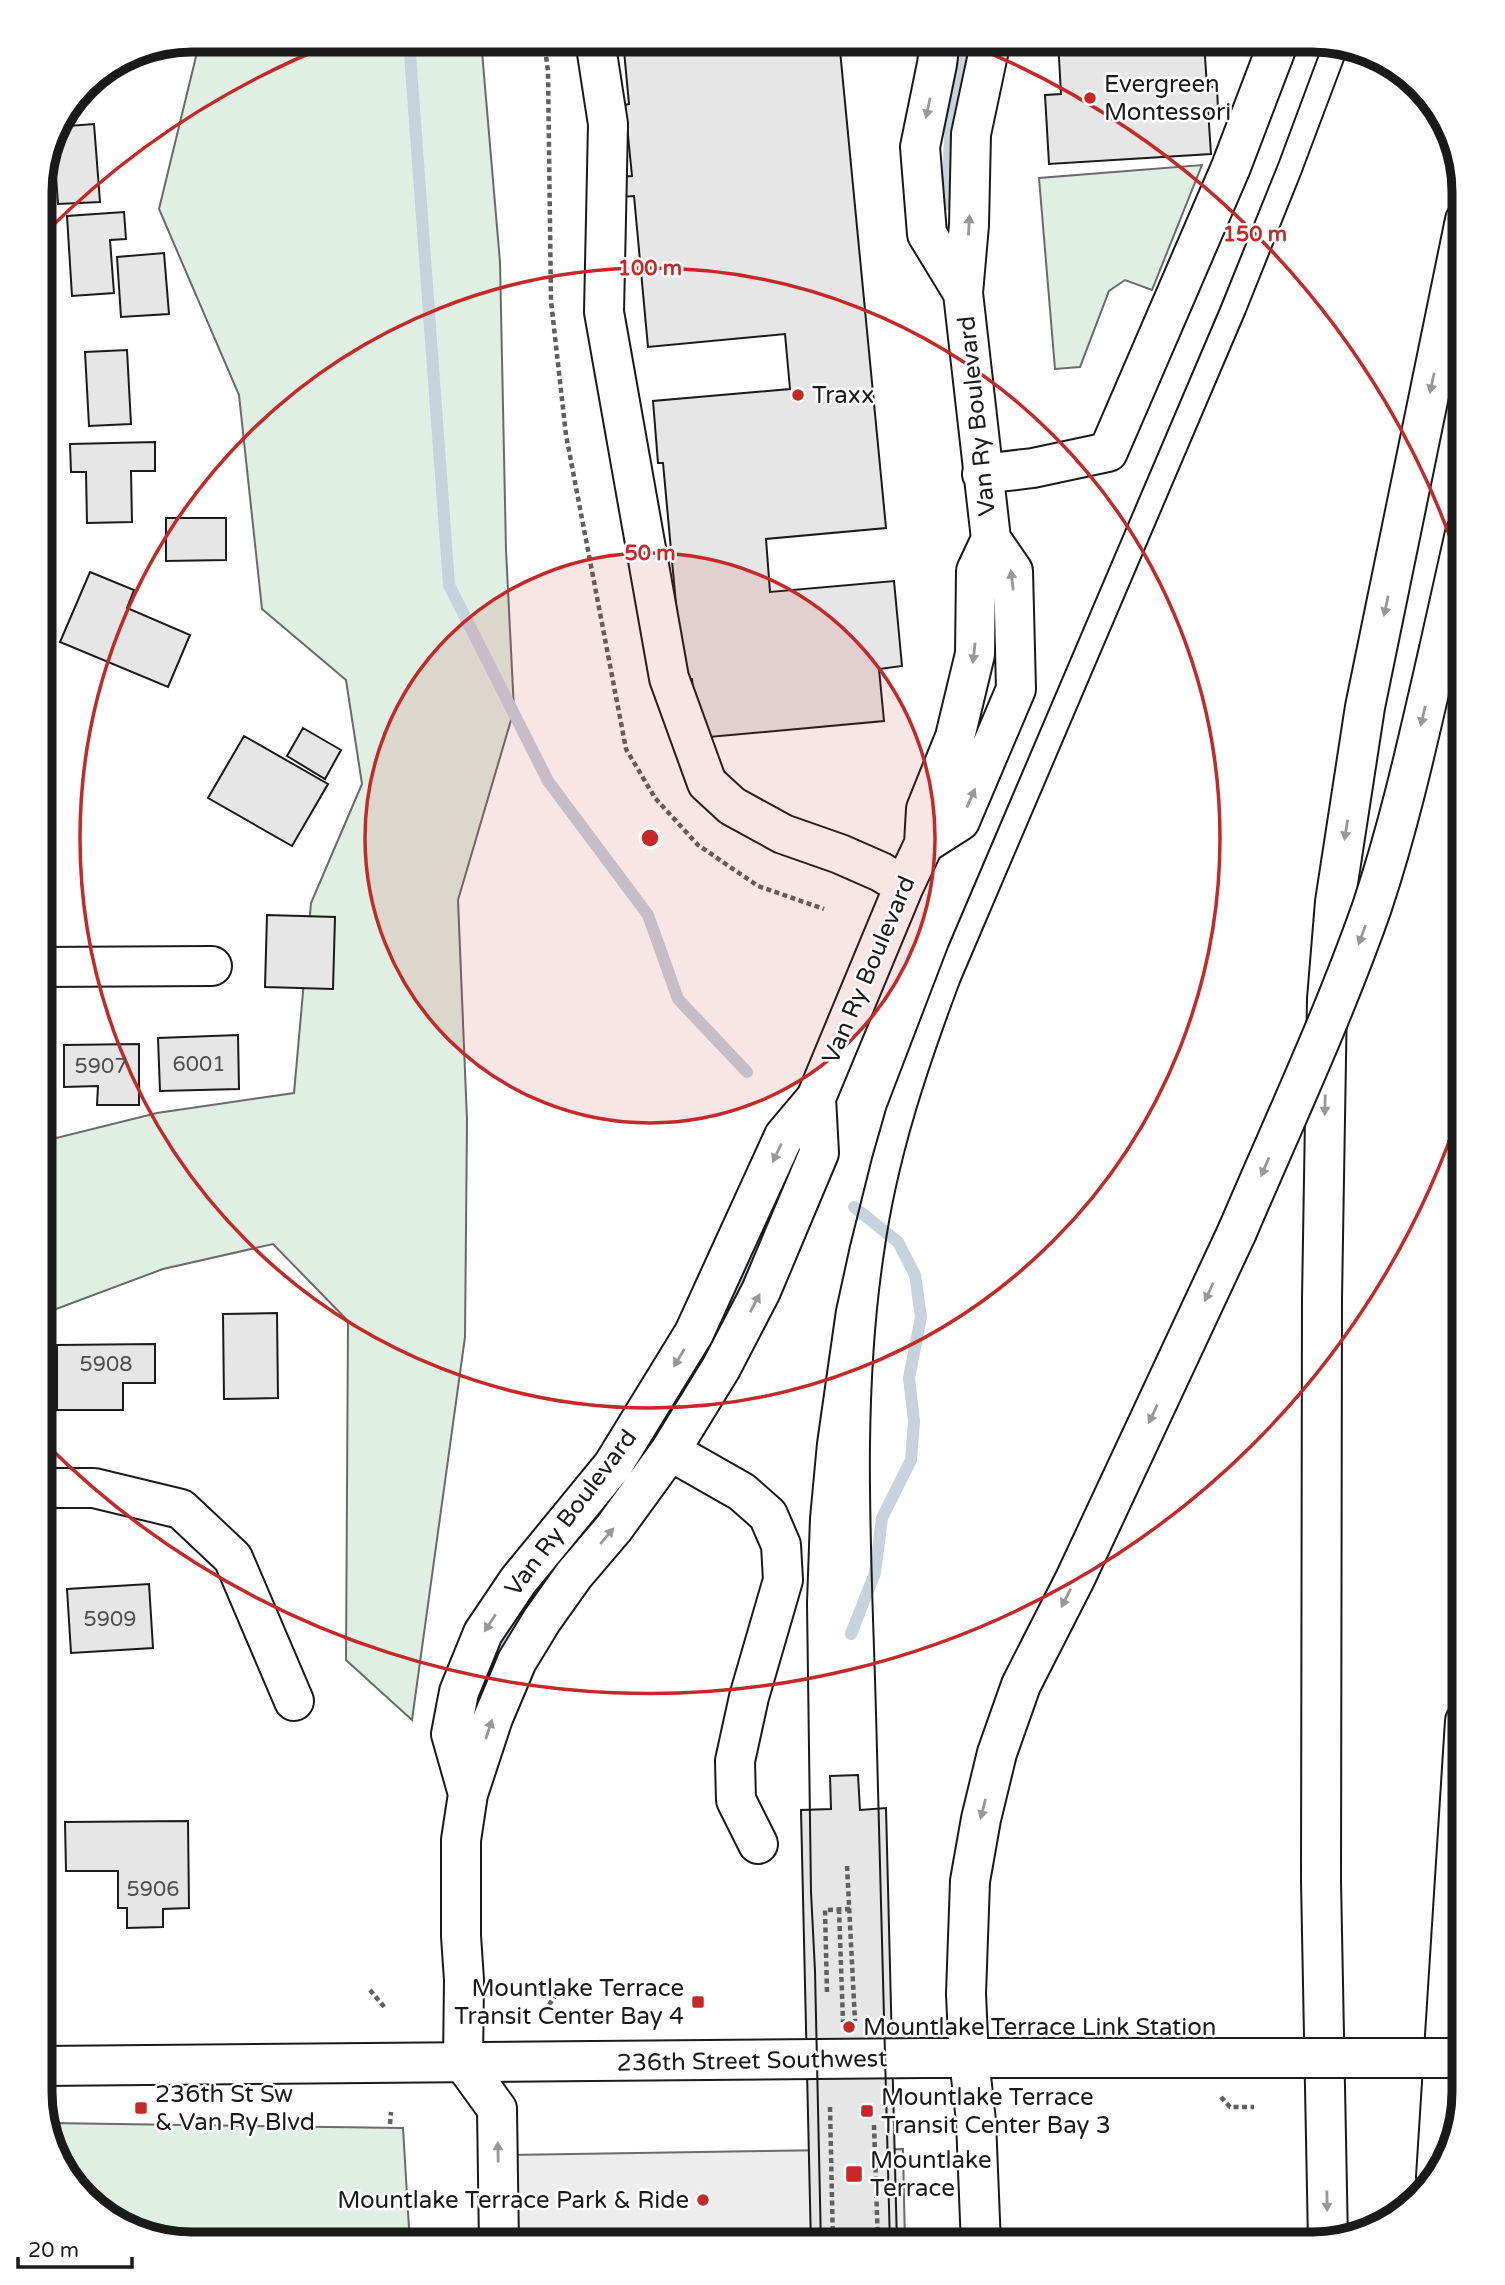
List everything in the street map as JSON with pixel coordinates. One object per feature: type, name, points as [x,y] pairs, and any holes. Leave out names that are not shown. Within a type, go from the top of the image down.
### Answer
[{"type":"main road","points":[[597,52],[608,124],[604,312],[669,678],[707,783],[732,806],[783,834],[840,854],[881,872],[904,886]]},
{"type":"main road","name":"Van Ry Boulevard","points":[[938,53],[920,147],[927,234],[963,293]]},
{"type":"main road","name":"Van Ry Boulevard","points":[[468,1794],[451,1734],[459,1692],[484,1633],[518,1581],[612,1465],[694,1333],[784,1136],[816,1098],[924,844],[960,821],[1016,688],[1013,571],[991,539],[963,293],[970,225],[971,134],[988,53]]},
{"type":"main road","points":[[982,474],[1033,468],[1108,452],[1231,167],[1274,53]]},
{"type":"main road","points":[[1328,2231],[1321,1881],[1322,1299],[1327,999],[1335,902],[1366,706],[1452,284]]},
{"type":"main road","points":[[980,2232],[976,2121],[969,2059],[966,1994],[970,1881],[997,1753],[1021,1685],[1075,1580],[1182,1353],[1237,1232],[1350,967],[1399,819],[1452,591]]},
{"type":"main road","points":[[53,967],[212,966]]},
{"type":"main road","name":"Van Ry Boulevard","points":[[463,2062],[461,1840],[468,1794],[493,1718],[517,1661],[542,1620],[670,1451],[721,1368],[761,1291],[819,1153],[816,1098]]},
{"type":"main road","points":[[670,1451],[742,1492],[768,1515],[781,1545],[783,1580],[749,1697],[735,1761],[736,1800],[758,1844]]},
{"type":"main road","points":[[52,1488],[94,1488],[181,1509],[233,1558],[294,1701]]},
{"type":"main road","points":[[1437,2155],[1452,1925]]},
{"type":"main road","name":"236th Street Southwest","points":[[52,2066],[1452,2058]]},
{"type":"main road","points":[[463,2062],[497,2109],[499,2232]]},
{"type":"path","points":[[847,1866],[855,2021]]},
{"type":"path","points":[[839,1909],[843,2023]]},
{"type":"path","points":[[827,1992],[825,1910],[850,1909]]},
{"type":"path","points":[[370,1990],[386,2009]]},
{"type":"path","points":[[548,2005],[559,1990]]},
{"type":"path","points":[[830,2107],[833,2232]]},
{"type":"path","points":[[1230,2107],[1254,2107]]},
{"type":"path","points":[[390,2124],[391,2112]]},
{"type":"path","points":[[874,2125],[878,2232]]},
{"type":"green space","points":[[197,52],[482,52],[500,262],[506,550],[514,710],[458,900],[467,1120],[465,1337],[412,1720],[346,1660],[348,1321],[273,1244],[163,1269],[52,1310],[52,1139],[157,1113],[294,1093],[311,903],[362,784],[346,680],[262,609],[239,395],[159,209]]},
{"type":"green space","points":[[1202,165],[1152,290],[1125,280],[1109,291],[1080,367],[1055,369],[1039,178]]},
{"type":"green space","points":[[56,2123],[403,2128],[409,2232],[183,2232],[147,2225],[107,2204],[81,2178],[63,2146]]},
{"type":"shaded area","name":"Mountlake Terrace Park & Ride","points":[[903,2149],[905,2232],[503,2232],[502,2155]]},
{"type":"building","name":"Traxx","points":[[624,52],[840,53],[886,528],[766,539],[770,592],[894,581],[902,666],[879,669],[884,721],[698,738],[692,679],[683,680],[663,463],[658,463],[653,401],[790,389],[785,334],[648,347],[634,196],[620,197],[618,177],[632,176],[625,105],[629,104]]},
{"type":"building","points":[[1059,53],[1205,53],[1207,87],[1217,87],[1218,109],[1208,109],[1211,154],[1049,164],[1045,95],[1061,94]]},
{"type":"building","points":[[94,124],[100,202],[58,204],[55,166],[60,147],[70,126]]},
{"type":"building","points":[[124,212],[126,239],[110,240],[114,293],[72,296],[67,216]]},
{"type":"building","points":[[164,253],[169,314],[121,317],[117,257]]},
{"type":"building","points":[[127,350],[131,424],[89,426],[85,352]]},
{"type":"building","points":[[155,442],[155,471],[131,471],[132,522],[87,523],[86,472],[71,472],[70,444]]},
{"type":"building","points":[[166,518],[226,518],[226,560],[166,561]]},
{"type":"building","points":[[90,572],[134,590],[127,608],[190,635],[168,687],[60,642]]},
{"type":"building","points":[[303,728],[341,750],[325,779],[287,756]]},
{"type":"building","points":[[244,736],[328,784],[292,846],[208,798]]},
{"type":"building","points":[[267,915],[335,917],[333,989],[265,987]]},
{"type":"building","points":[[238,1035],[239,1089],[160,1091],[158,1038]]},
{"type":"building","points":[[139,1044],[139,1105],[97,1105],[98,1086],[64,1087],[64,1045]]},
{"type":"building","points":[[277,1313],[278,1398],[224,1399],[223,1314]]},
{"type":"building","points":[[155,1344],[155,1383],[123,1383],[123,1410],[57,1410],[57,1345]]},
{"type":"building","points":[[149,1584],[153,1648],[71,1653],[67,1589]]},
{"type":"building","name":"Mountlake Terrace Link Station","points":[[858,1775],[860,1810],[886,1808],[897,2232],[811,2232],[801,1810],[831,1809],[830,1776]]},
{"type":"building","points":[[188,1821],[189,1908],[163,1909],[163,1927],[127,1928],[127,1908],[118,1908],[118,1871],[66,1871],[65,1822]]},
{"type":"waterway","points":[[410,52],[449,585],[548,781],[648,915],[678,999],[747,1072]]},
{"type":"waterway","points":[[947,204],[951,117],[961,53]]},
{"type":"waterway","points":[[723,1325],[799,1151]]},
{"type":"waterway","points":[[851,1634],[875,1573],[882,1518],[911,1460],[914,1421],[909,1378],[921,1317],[915,1275],[898,1242],[854,1207]]},
{"type":"waterway","points":[[475,1708],[495,1659],[516,1619],[538,1587],[588,1529]]},
{"type":"tram line","points":[[821,2232],[811,1892],[807,1603],[810,1518],[817,1443],[836,1310],[850,1246],[886,1109],[948,947],[1221,306],[1320,53]]},
{"type":"tram line","points":[[890,2232],[870,1425],[877,1310],[897,1183],[925,1082],[960,982],[1245,314],[1345,56]]},
{"type":"place","name":"Evergreen Montessori","points":[[1090,98]]},
{"type":"place","name":"Traxx","points":[[798,395]]},
{"type":"place","name":"Mountlake Terrace Transit Center Bay 4","points":[[698,2002]]},
{"type":"place","name":"Mountlake Terrace Link Station","points":[[849,2027]]},
{"type":"place","name":"236th St Sw & Van Ry Blvd","points":[[141,2108]]},
{"type":"place","name":"Mountlake Terrace Transit Center Bay 3","points":[[867,2111]]},
{"type":"place","name":"Mountlake Terrace","points":[[854,2174]]},
{"type":"place","name":"Mountlake Terrace Park & Ride","points":[[703,2200]]}]
